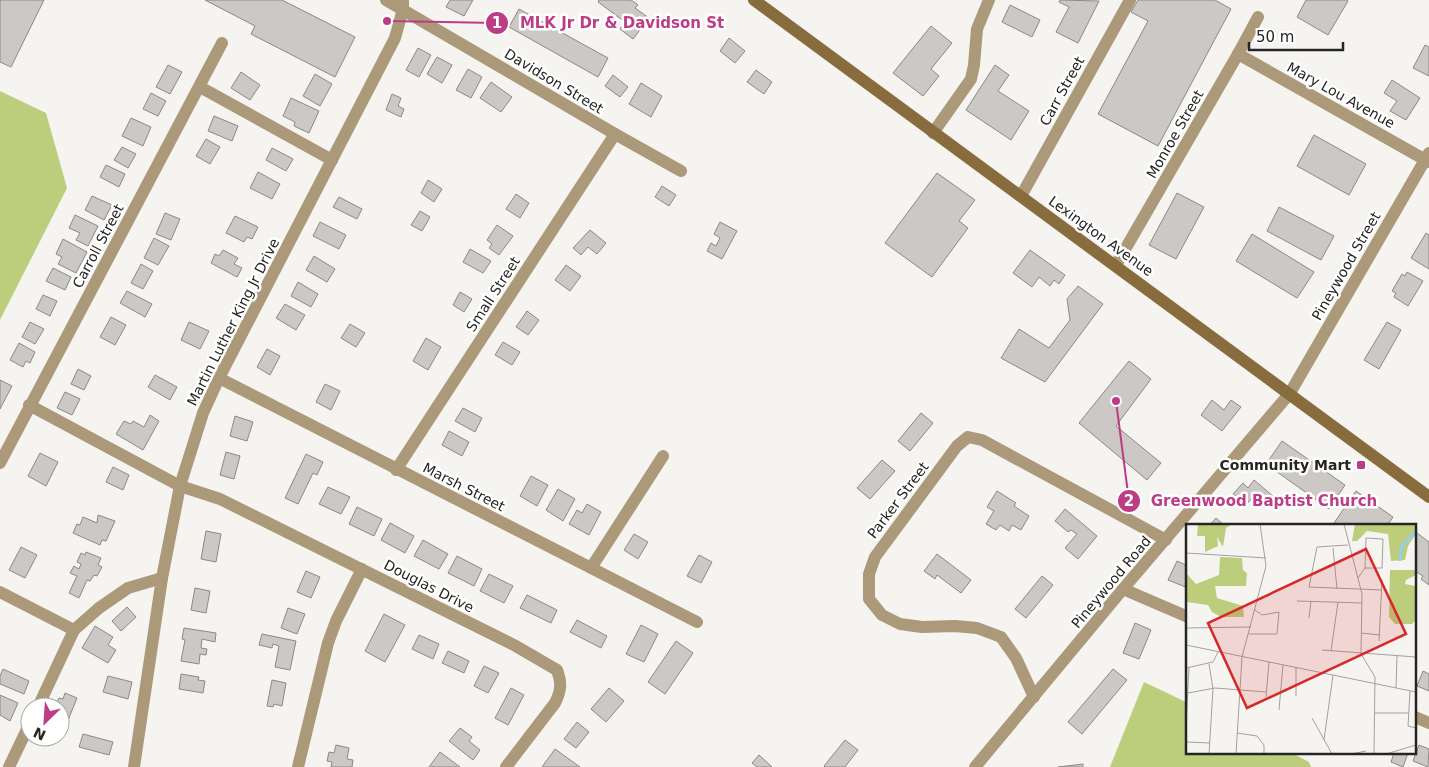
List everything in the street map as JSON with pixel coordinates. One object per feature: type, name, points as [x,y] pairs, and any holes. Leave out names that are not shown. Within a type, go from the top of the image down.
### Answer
[{"type":"main road","name":"Lexington Avenue","points":[[754,0],[933,134],[1116,265],[1429,497]]},
{"type":"street","name":"Davidson Street","points":[[386,0],[403,4],[615,134],[681,171]]},
{"type":"street","points":[[933,134],[971,79],[974,66],[976,29],[989,0]]},
{"type":"street","name":"Carr Street","points":[[1021,196],[1130,0]]},
{"type":"street","name":"Martin Luther King Jr Drive","points":[[134,767],[162,578],[180,486],[203,414],[219,378],[395,38],[403,4]]},
{"type":"street","name":"Monroe Street","points":[[1116,265],[1258,16]]},
{"type":"street","name":"Carroll Street","points":[[0,463],[222,43]]},
{"type":"street","name":"Mary Lou Avenue","points":[[1238,54],[1428,158]]},
{"type":"street","points":[[200,87],[332,160]]},
{"type":"street","name":"Small Street","points":[[396,470],[615,134]]},
{"type":"street","name":"Pineywood Street","points":[[1290,394],[1428,158]]},
{"type":"street","name":"Marsh Street","points":[[219,378],[697,622]]},
{"type":"street","name":"Pineywood Road","points":[[975,767],[1123,589],[1290,394]]},
{"type":"street","name":"Douglas Drive","points":[[29,405],[180,486],[220,499],[514,645],[557,670],[561,681],[560,692],[555,703],[506,767]]},
{"type":"street","name":"Parker Street","points":[[1034,697],[1016,658],[1000,637],[977,628],[955,626],[922,627],[900,624],[882,615],[869,599],[869,574],[875,557],[957,446],[968,437],[982,440],[1166,540]]},
{"type":"street","points":[[591,568],[663,456]]},
{"type":"street","points":[[298,767],[328,643],[336,621],[362,569]]},
{"type":"street","points":[[43,697],[74,630],[99,608],[128,588],[162,578]]},
{"type":"street","points":[[1123,589],[1186,616]]},
{"type":"street","points":[[0,592],[74,630]]},
{"type":"street","points":[[1416,717],[1429,723]]},
{"type":"street","points":[[9,767],[20,744]]},
{"type":"green space","points":[[0,91],[46,113],[67,188],[0,320]]},
{"type":"green space","points":[[1144,682],[1186,702],[1186,754],[1294,754],[1309,762],[1311,767],[1110,767]]},
{"type":"building","points":[[0,0],[44,0],[11,67],[0,62]]},
{"type":"building","points":[[205,0],[282,0],[355,37],[335,77],[251,34],[255,26]]},
{"type":"building","points":[[450,0],[473,0],[464,16],[446,7]]},
{"type":"building","points":[[599,0],[631,0],[638,5],[635,8],[649,18],[633,39],[620,29],[625,22],[598,2]]},
{"type":"building","points":[[1060,0],[1099,1],[1078,43],[1056,32],[1069,7],[1059,2]]},
{"type":"building","points":[[1138,0],[1215,0],[1231,9],[1158,146],[1098,114],[1148,21],[1131,12]]},
{"type":"building","points":[[1306,0],[1348,1],[1328,35],[1297,17]]},
{"type":"building","points":[[1010,5],[1040,20],[1032,37],[1002,22]]},
{"type":"building","points":[[519,9],[608,58],[598,77],[509,27]]},
{"type":"building","points":[[931,26],[952,43],[931,69],[939,76],[923,96],[893,73]]},
{"type":"building","points":[[729,38],[745,51],[735,63],[720,51]]},
{"type":"building","points":[[1425,45],[1429,47],[1429,76],[1413,68]]},
{"type":"building","points":[[418,48],[431,55],[419,77],[406,70]]},
{"type":"building","points":[[437,57],[452,65],[442,83],[427,74]]},
{"type":"building","points":[[168,65],[182,72],[170,94],[156,87]]},
{"type":"building","points":[[995,65],[1009,75],[998,91],[1029,111],[1011,140],[966,110]]},
{"type":"building","points":[[468,69],[482,77],[471,98],[456,90]]},
{"type":"building","points":[[756,70],[772,82],[764,94],[747,82]]},
{"type":"building","points":[[241,72],[260,85],[250,100],[231,88]]},
{"type":"building","points":[[315,74],[332,84],[320,106],[303,96]]},
{"type":"building","points":[[613,75],[628,87],[620,97],[605,86]]},
{"type":"building","points":[[1392,80],[1420,98],[1406,120],[1390,111],[1397,101],[1384,93]]},
{"type":"building","points":[[491,82],[512,97],[501,112],[480,98]]},
{"type":"building","points":[[641,83],[662,96],[651,117],[629,104]]},
{"type":"building","points":[[151,93],[166,101],[158,116],[143,109]]},
{"type":"building","points":[[392,94],[401,98],[398,106],[404,109],[401,117],[386,110]]},
{"type":"building","points":[[291,98],[319,111],[309,133],[294,126],[295,122],[283,116]]},
{"type":"building","points":[[214,116],[238,126],[232,141],[208,131]]},
{"type":"building","points":[[131,118],[151,127],[143,146],[122,136]]},
{"type":"building","points":[[1314,135],[1366,164],[1349,195],[1297,166]]},
{"type":"building","points":[[206,139],[220,147],[210,164],[196,156]]},
{"type":"building","points":[[122,147],[136,154],[128,168],[114,160]]},
{"type":"building","points":[[272,148],[293,159],[286,171],[266,160]]},
{"type":"building","points":[[106,165],[125,174],[119,187],[100,177]]},
{"type":"building","points":[[258,172],[280,184],[272,199],[250,188]]},
{"type":"building","points":[[937,173],[975,200],[959,221],[968,228],[932,277],[885,243]]},
{"type":"building","points":[[428,180],[442,189],[434,202],[421,193]]},
{"type":"building","points":[[662,186],[676,195],[669,206],[655,197]]},
{"type":"building","points":[[1177,193],[1204,207],[1176,259],[1149,245]]},
{"type":"building","points":[[516,194],[529,203],[520,218],[506,209]]},
{"type":"building","points":[[92,196],[112,205],[104,220],[85,210]]},
{"type":"building","points":[[339,197],[362,209],[357,219],[333,207]]},
{"type":"building","points":[[1279,207],[1334,236],[1321,260],[1267,231]]},
{"type":"building","points":[[420,211],[430,217],[422,231],[411,225]]},
{"type":"building","points":[[165,213],[180,219],[171,240],[156,234]]},
{"type":"building","points":[[75,215],[98,226],[88,246],[76,240],[80,233],[69,228]]},
{"type":"building","points":[[235,216],[258,227],[252,239],[247,237],[244,242],[226,233]]},
{"type":"building","points":[[320,222],[346,235],[339,249],[313,236]]},
{"type":"building","points":[[720,222],[737,231],[722,259],[707,251],[711,243],[716,246],[720,238],[714,234]]},
{"type":"building","points":[[497,225],[513,236],[499,255],[489,248],[492,244],[487,240]]},
{"type":"building","points":[[590,230],[606,243],[597,254],[588,247],[581,255],[573,248]]},
{"type":"building","points":[[1426,233],[1429,235],[1429,269],[1411,258]]},
{"type":"building","points":[[1252,234],[1314,272],[1297,298],[1236,261]]},
{"type":"building","points":[[154,238],[169,246],[158,265],[144,258]]},
{"type":"building","points":[[63,239],[87,252],[76,273],[58,264],[62,257],[56,254]]},
{"type":"building","points":[[470,249],[491,261],[483,273],[463,262]]},
{"type":"building","points":[[223,250],[238,258],[234,264],[242,268],[237,277],[211,263],[215,254],[219,256]]},
{"type":"building","points":[[1030,250],[1065,275],[1059,284],[1054,280],[1050,286],[1039,277],[1032,287],[1013,273]]},
{"type":"building","points":[[314,256],[335,269],[327,282],[306,270]]},
{"type":"building","points":[[141,264],[153,271],[143,289],[131,283]]},
{"type":"building","points":[[566,265],[581,276],[570,291],[555,280]]},
{"type":"building","points":[[53,268],[71,277],[65,290],[46,281]]},
{"type":"building","points":[[1407,272],[1423,281],[1408,306],[1394,297],[1396,293],[1392,291],[1402,274],[1405,276]]},
{"type":"building","points":[[298,282],[318,294],[311,307],[291,296]]},
{"type":"building","points":[[1078,286],[1103,304],[1045,382],[1001,358],[1019,329],[1049,348],[1070,320],[1067,299]]},
{"type":"building","points":[[127,291],[152,304],[145,317],[120,303]]},
{"type":"building","points":[[460,292],[472,299],[464,312],[453,305]]},
{"type":"building","points":[[43,295],[57,301],[50,316],[36,309]]},
{"type":"building","points":[[285,304],[305,315],[296,330],[276,318]]},
{"type":"building","points":[[527,311],[539,320],[528,335],[516,327]]},
{"type":"building","points":[[111,317],[126,325],[115,345],[100,337]]},
{"type":"building","points":[[30,322],[44,329],[35,344],[22,337]]},
{"type":"building","points":[[189,322],[209,331],[200,349],[181,340]]},
{"type":"building","points":[[1387,322],[1401,330],[1379,369],[1364,360]]},
{"type":"building","points":[[350,324],[365,333],[356,347],[341,338]]},
{"type":"building","points":[[426,338],[441,347],[428,370],[413,361]]},
{"type":"building","points":[[503,342],[520,352],[512,365],[495,355]]},
{"type":"building","points":[[19,343],[35,352],[30,363],[26,361],[23,367],[10,360]]},
{"type":"building","points":[[267,349],[280,356],[270,375],[257,367]]},
{"type":"building","points":[[1129,361],[1151,379],[1116,426],[1161,463],[1147,480],[1079,423]]},
{"type":"building","points":[[78,369],[91,376],[84,390],[71,384]]},
{"type":"building","points":[[155,375],[177,387],[170,400],[148,387]]},
{"type":"building","points":[[0,380],[12,386],[0,409]]},
{"type":"building","points":[[325,384],[340,391],[331,410],[316,402]]},
{"type":"building","points":[[65,392],[80,399],[72,415],[57,408]]},
{"type":"building","points":[[1212,400],[1224,410],[1231,400],[1241,407],[1222,431],[1201,415]]},
{"type":"building","points":[[463,408],[482,418],[475,432],[455,421]]},
{"type":"building","points":[[921,413],[933,423],[910,451],[898,441]]},
{"type":"building","points":[[150,415],[159,421],[143,450],[116,434],[124,421],[131,424],[133,421],[144,427]]},
{"type":"building","points":[[235,416],[253,422],[247,441],[230,436]]},
{"type":"building","points":[[449,431],[469,442],[462,456],[442,445]]},
{"type":"building","points":[[1282,441],[1345,485],[1329,509],[1266,464]]},
{"type":"building","points":[[226,452],[240,456],[234,479],[220,475]]},
{"type":"building","points":[[40,453],[58,462],[46,486],[28,476]]},
{"type":"building","points":[[306,454],[323,462],[317,475],[313,473],[298,504],[285,498]]},
{"type":"building","points":[[882,460],[895,471],[870,499],[857,488]]},
{"type":"building","points":[[113,467],[129,475],[123,490],[106,482]]},
{"type":"building","points":[[531,476],[548,485],[537,506],[520,496]]},
{"type":"building","points":[[1254,480],[1274,497],[1268,504],[1256,493],[1246,505],[1233,494],[1243,483],[1248,488]]},
{"type":"building","points":[[328,487],[350,497],[341,514],[319,504]]},
{"type":"building","points":[[558,489],[575,499],[563,521],[546,510]]},
{"type":"building","points":[[997,491],[1016,503],[1014,506],[1029,516],[1021,530],[1012,525],[1009,531],[1000,525],[996,530],[986,524],[994,511],[987,507]]},
{"type":"building","points":[[1356,491],[1393,517],[1388,524],[1333,524]]},
{"type":"building","points":[[587,504],[601,512],[589,535],[569,524],[577,510],[582,513]]},
{"type":"building","points":[[357,507],[382,519],[374,536],[349,524]]},
{"type":"building","points":[[1065,509],[1097,536],[1078,559],[1065,548],[1077,534],[1071,530],[1068,532],[1055,521]]},
{"type":"building","points":[[98,515],[115,521],[106,541],[102,540],[100,545],[73,533],[77,524],[80,525],[83,517],[97,523]]},
{"type":"building","points":[[1216,518],[1223,524],[1211,524]]},
{"type":"building","points":[[390,523],[414,536],[405,553],[381,540]]},
{"type":"building","points":[[206,531],[221,534],[216,562],[201,559]]},
{"type":"building","points":[[634,534],[648,542],[638,559],[624,550]]},
{"type":"building","points":[[1416,534],[1429,542],[1429,585],[1421,579],[1423,576],[1416,572]]},
{"type":"building","points":[[423,540],[448,554],[439,569],[414,556]]},
{"type":"building","points":[[21,547],[37,555],[25,578],[9,570]]},
{"type":"building","points":[[86,552],[101,558],[98,565],[102,567],[97,576],[94,575],[90,581],[87,580],[79,598],[69,593],[77,576],[70,573],[74,566],[79,569],[81,564],[77,562],[81,553],[85,555]]},
{"type":"building","points":[[937,554],[971,580],[961,593],[937,575],[935,579],[924,571]]},
{"type":"building","points":[[699,555],[712,562],[701,583],[687,576]]},
{"type":"building","points":[[457,556],[482,569],[474,586],[448,573]]},
{"type":"building","points":[[1177,561],[1186,565],[1186,587],[1168,580]]},
{"type":"building","points":[[306,571],[320,577],[311,598],[297,592]]},
{"type":"building","points":[[489,574],[513,586],[504,603],[480,591]]},
{"type":"building","points":[[1042,576],[1053,585],[1026,618],[1015,609]]},
{"type":"building","points":[[195,588],[210,591],[206,613],[191,610]]},
{"type":"building","points":[[527,595],[557,610],[551,623],[520,608]]},
{"type":"building","points":[[127,607],[136,617],[121,631],[112,621]]},
{"type":"building","points":[[288,608],[305,614],[297,634],[281,628]]},
{"type":"building","points":[[384,614],[405,625],[385,662],[365,651]]},
{"type":"building","points":[[577,620],[607,636],[601,648],[570,632]]},
{"type":"building","points":[[1135,623],[1151,630],[1139,659],[1123,653]]},
{"type":"building","points":[[641,625],[658,634],[644,662],[626,654]]},
{"type":"building","points":[[95,626],[113,637],[108,645],[116,650],[108,663],[82,648]]},
{"type":"building","points":[[184,628],[216,633],[215,642],[202,639],[201,648],[207,649],[206,655],[200,654],[199,664],[181,661],[185,640],[182,639]]},
{"type":"building","points":[[262,634],[296,641],[290,670],[275,667],[279,646],[273,644],[272,648],[259,645]]},
{"type":"building","points":[[419,635],[439,644],[433,659],[412,649]]},
{"type":"building","points":[[676,641],[693,653],[665,694],[648,682]]},
{"type":"building","points":[[448,651],[469,661],[464,673],[442,663]]},
{"type":"building","points":[[484,666],[499,673],[488,693],[474,686]]},
{"type":"building","points":[[3,669],[29,681],[24,694],[0,684],[0,676]]},
{"type":"building","points":[[1113,669],[1127,680],[1082,734],[1068,722]]},
{"type":"building","points":[[1423,671],[1429,674],[1429,691],[1417,686]]},
{"type":"building","points":[[181,674],[199,677],[198,680],[205,681],[203,693],[179,689]]},
{"type":"building","points":[[108,676],[132,682],[128,699],[103,692]]},
{"type":"building","points":[[272,680],[286,683],[282,706],[274,704],[273,707],[267,706]]},
{"type":"building","points":[[511,688],[524,695],[508,725],[495,718]]},
{"type":"building","points":[[609,688],[624,701],[606,722],[591,709]]},
{"type":"building","points":[[65,693],[77,698],[70,715],[70,697],[64,697]]},
{"type":"building","points":[[0,695],[18,703],[10,721],[0,715]]},
{"type":"building","points":[[577,722],[589,732],[576,748],[564,739]]},
{"type":"building","points":[[460,728],[472,737],[469,741],[480,750],[473,760],[449,741]]},
{"type":"building","points":[[83,734],[113,742],[109,755],[79,747]]},
{"type":"building","points":[[845,740],[858,750],[845,767],[825,767],[824,766]]},
{"type":"building","points":[[336,745],[349,748],[347,759],[353,760],[352,767],[331,767],[332,762],[327,761],[329,752],[334,753]]},
{"type":"building","points":[[1419,745],[1429,749],[1428,767],[1413,761]]},
{"type":"building","points":[[555,749],[580,767],[542,767]]},
{"type":"building","points":[[440,752],[460,767],[429,767]]},
{"type":"building","points":[[1394,754],[1408,754],[1403,767],[1391,762]]},
{"type":"building","points":[[759,755],[772,767],[757,767],[752,763]]},
{"type":"building","points":[[1083,764],[1083,767],[1058,767]]},
{"type":"place","name":"MLK Jr Dr & Davidson St","points":[[387,21]]},
{"type":"place","name":"Greenwood Baptist Church","points":[[1116,401]]},
{"type":"place","name":"Community Mart","points":[[1361,465]]}]
